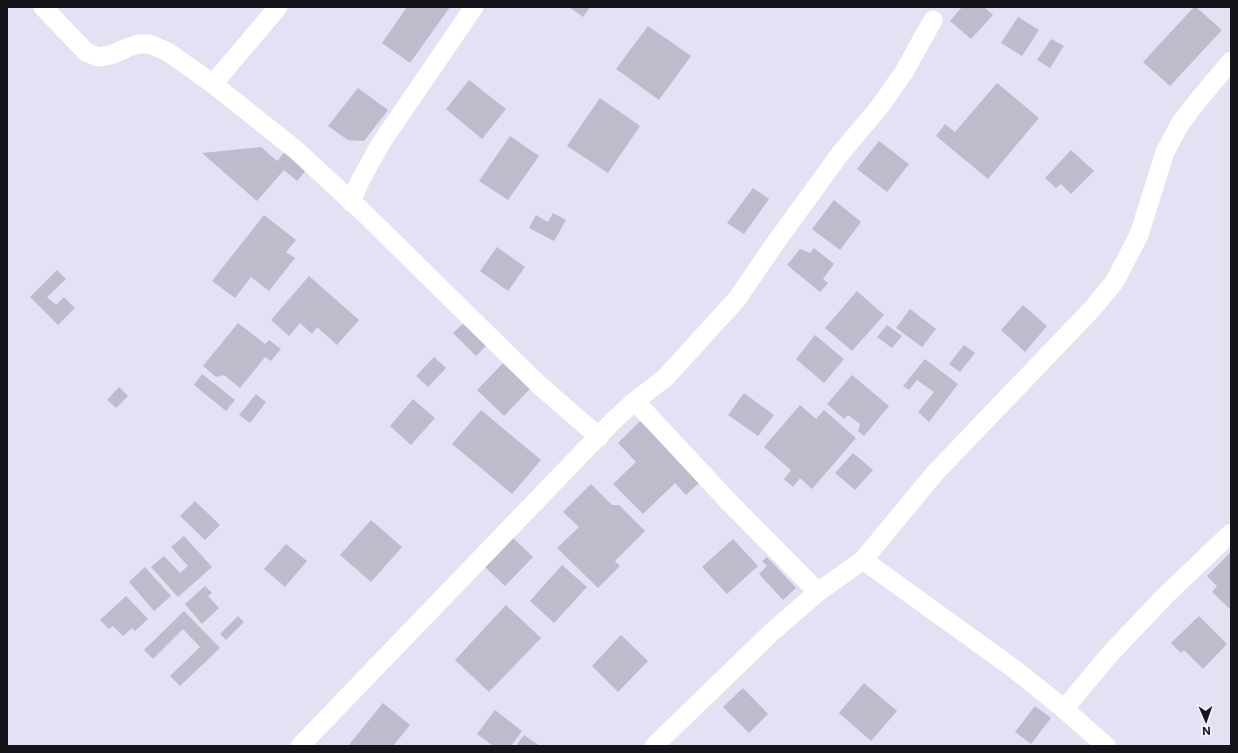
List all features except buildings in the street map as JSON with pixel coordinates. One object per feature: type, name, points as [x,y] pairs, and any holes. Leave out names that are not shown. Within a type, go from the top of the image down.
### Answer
[{"type":"street","points":[[43,7],[86,52],[98,57],[111,55],[139,44],[149,44],[168,52],[213,84],[296,150],[538,384],[599,437]]},
{"type":"street","points":[[213,84],[278,7]]},
{"type":"street","points":[[351,202],[360,181],[380,144],[474,7]]},
{"type":"street","points":[[300,746],[599,437],[635,401],[665,378],[737,299],[776,242],[840,154],[885,100],[904,72],[933,20]]},
{"type":"street","points":[[654,746],[773,632],[818,592],[863,560],[935,473],[1093,308],[1115,281],[1139,235],[1166,152],[1176,131],[1195,104],[1231,61]]},
{"type":"street","points":[[635,401],[728,500],[818,592]]},
{"type":"street","points":[[1064,709],[1110,654],[1164,596],[1231,533]]},
{"type":"street","points":[[863,560],[1013,668],[1064,709],[1106,746]]}]
